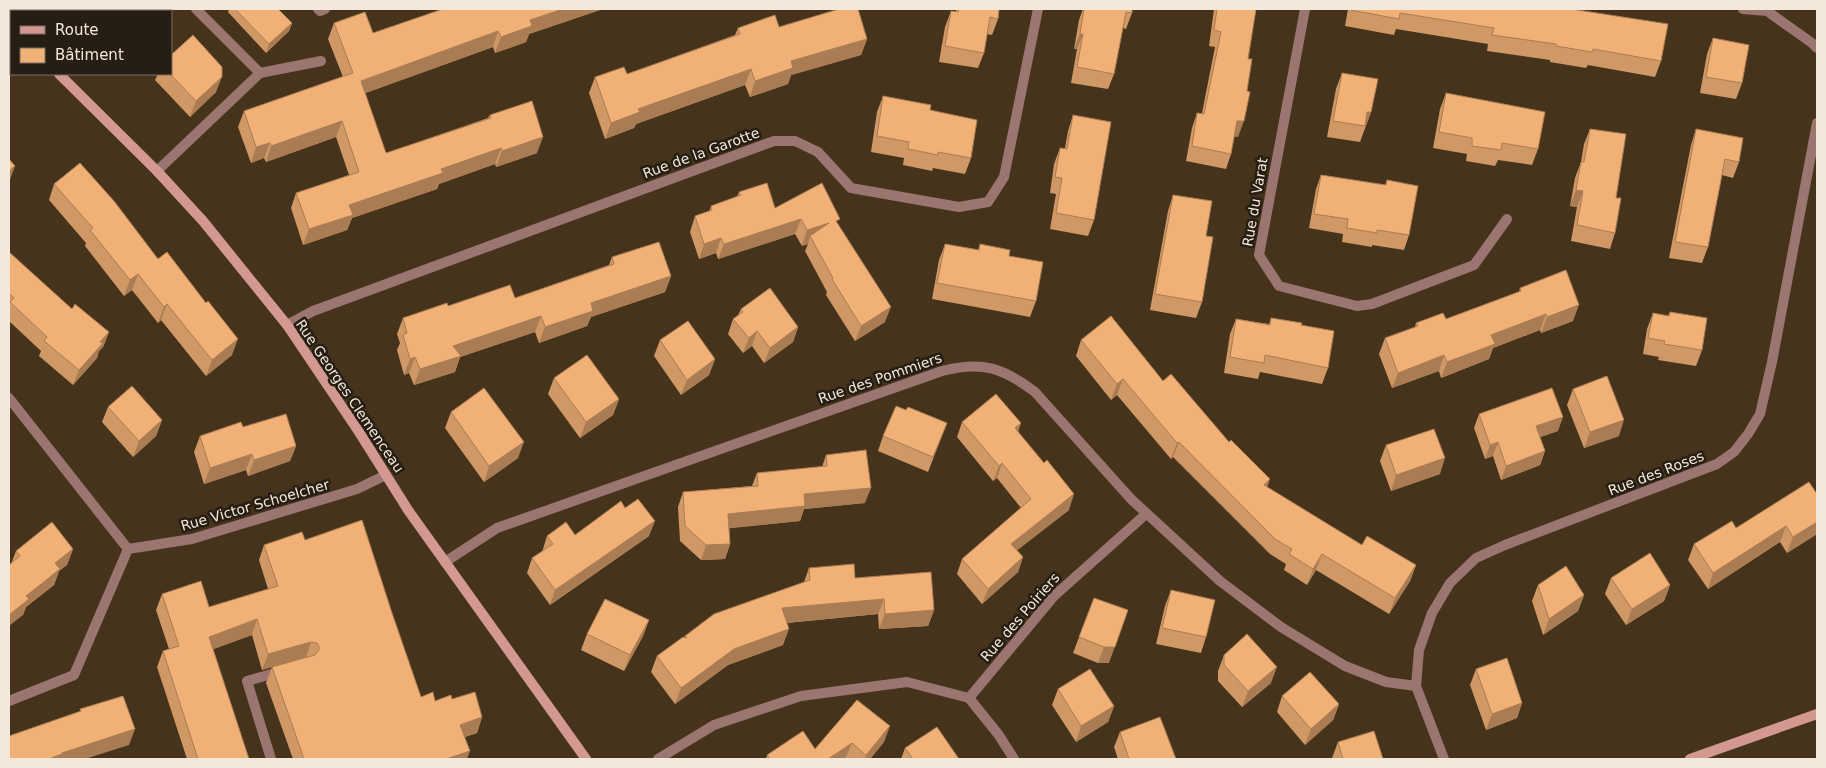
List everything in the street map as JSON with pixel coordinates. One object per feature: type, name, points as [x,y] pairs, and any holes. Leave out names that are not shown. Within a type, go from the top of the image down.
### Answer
[{"type":"street","points":[[196,9],[260,73]]},
{"type":"street","points":[[318,9],[320,11],[325,9]]},
{"type":"street","name":"Rue de la Garotte","points":[[286,325],[313,311],[774,141],[795,141],[818,152],[851,188],[960,207],[988,202],[1004,177],[1038,9]]},
{"type":"street","name":"Rue du Varat","points":[[1304,9],[1259,255],[1280,286],[1357,306],[1372,304],[1474,265],[1507,218]]},
{"type":"street","points":[[1743,9],[1767,11],[1812,42],[1817,48]]},
{"type":"street","points":[[157,172],[260,73],[321,62]]},
{"type":"street","name":"Rue Georges Clemenceau","points":[[60,75],[204,221],[286,325],[445,562],[586,759]]},
{"type":"street","name":"Rue des Roses","points":[[1444,759],[1416,686],[1419,650],[1432,613],[1450,583],[1476,558],[1505,545],[1717,464],[1734,452],[1760,414],[1772,362],[1817,123]]},
{"type":"street","name":"Rue des Pommiers","points":[[445,562],[497,528],[942,371],[962,366],[982,366],[999,370],[1016,378],[1035,392],[1146,514],[1220,581],[1281,627],[1345,666],[1386,682],[1416,686]]},
{"type":"street","points":[[9,398],[128,549],[74,675],[9,701]]},
{"type":"street","name":"Rue Victor Schoelcher","points":[[128,549],[192,540],[357,489],[386,475]]},
{"type":"street","name":"Rue des Poiriers","points":[[968,698],[1054,596],[1146,514]]},
{"type":"street","points":[[271,759],[246,681],[290,669]]},
{"type":"street","points":[[658,759],[714,725],[800,696],[906,682],[968,698],[998,734],[1014,759]]},
{"type":"street","points":[[1690,759],[1817,714]]},
{"type":"building","points":[[108,9],[154,9],[153,10]]},
{"type":"building","points":[[235,9],[278,9],[292,23],[269,44]]},
{"type":"building","points":[[443,9],[563,9],[530,20],[532,26],[501,37],[498,31],[361,81],[386,153],[491,118],[490,115],[532,101],[543,137],[502,151],[501,148],[441,169],[443,173],[349,205],[353,215],[309,229],[296,193],[359,172],[342,121],[271,146],[270,143],[256,147],[244,111],[353,73],[334,23],[365,12],[373,33]]},
{"type":"building","points":[[839,9],[858,9],[867,39],[791,61],[793,68],[755,81],[751,69],[638,109],[640,112],[611,123],[595,77],[624,67],[627,74],[740,34],[738,28],[775,15],[779,27]]},
{"type":"building","points":[[959,9],[999,9],[998,19],[990,17],[984,53],[945,46],[951,11],[958,12]]},
{"type":"building","points":[[1084,9],[1132,9],[1132,13],[1126,12],[1114,74],[1077,67],[1083,34],[1080,34]]},
{"type":"building","points":[[1217,9],[1256,9],[1248,59],[1252,59],[1247,91],[1250,92],[1244,121],[1237,121],[1231,154],[1192,146],[1197,113],[1204,114],[1221,32],[1214,30]]},
{"type":"building","points":[[1351,9],[1571,9],[1668,24],[1661,61],[1593,49],[1592,52],[1556,46],[1556,44],[1492,35],[1494,28],[1400,13],[1399,19]]},
{"type":"building","points":[[193,35],[222,67],[222,77],[196,101],[171,75],[172,54]]},
{"type":"building","points":[[1713,38],[1749,45],[1742,83],[1706,77]]},
{"type":"building","points":[[1342,73],[1378,79],[1371,112],[1367,112],[1365,126],[1333,121]]},
{"type":"building","points":[[1446,93],[1545,112],[1538,149],[1502,143],[1501,150],[1472,146],[1472,138],[1439,132]]},
{"type":"building","points":[[883,96],[931,105],[930,110],[977,120],[971,158],[938,152],[938,155],[908,149],[909,142],[877,136]]},
{"type":"building","points":[[1073,115],[1111,122],[1094,220],[1056,213],[1062,178],[1055,177],[1060,148],[1067,149]]},
{"type":"building","points":[[1590,129],[1626,134],[1616,198],[1621,198],[1615,233],[1577,225],[1583,191],[1576,190],[1581,162],[1584,162]]},
{"type":"building","points":[[1696,129],[1743,138],[1739,162],[1725,159],[1708,247],[1675,242]]},
{"type":"building","points":[[9,159],[15,166],[9,171]]},
{"type":"building","points":[[80,163],[114,201],[158,259],[167,252],[206,303],[208,301],[238,339],[212,360],[167,304],[164,307],[138,274],[130,280],[90,230],[93,228],[54,184]]},
{"type":"building","points":[[1321,175],[1386,185],[1387,180],[1418,186],[1409,235],[1377,230],[1377,233],[1347,228],[1348,219],[1314,214]]},
{"type":"building","points":[[767,183],[775,208],[822,183],[840,219],[836,221],[891,307],[861,326],[832,279],[810,236],[829,223],[807,230],[801,219],[724,244],[721,238],[704,244],[695,216],[712,210],[711,206],[741,195],[739,192]]},
{"type":"building","points":[[1173,195],[1212,201],[1206,236],[1213,237],[1202,302],[1155,294]]},
{"type":"building","points":[[659,242],[671,276],[591,303],[593,311],[545,327],[541,316],[453,346],[461,356],[420,369],[415,357],[410,359],[403,335],[407,333],[403,318],[447,303],[448,306],[510,285],[515,298],[614,264],[612,257]]},
{"type":"building","points":[[945,244],[979,250],[980,244],[1010,250],[1009,256],[1043,262],[1036,301],[937,283]]},
{"type":"building","points":[[9,252],[72,309],[75,304],[109,332],[100,342],[103,343],[79,370],[44,341],[47,337],[10,302],[14,298],[9,293]]},
{"type":"building","points":[[1566,270],[1579,305],[1547,317],[1546,314],[1491,335],[1495,344],[1447,362],[1444,355],[1398,373],[1385,338],[1418,326],[1416,323],[1443,313],[1446,319],[1521,291],[1520,288]]},
{"type":"building","points":[[770,288],[798,327],[770,348],[757,331],[749,338],[733,319],[743,312],[741,309]]},
{"type":"building","points":[[1670,312],[1707,318],[1702,350],[1664,344],[1665,341],[1648,338],[1653,313],[1669,316]]},
{"type":"building","points":[[1111,316],[1163,381],[1171,374],[1229,442],[1231,440],[1270,479],[1264,485],[1362,545],[1367,536],[1416,565],[1395,598],[1322,554],[1313,569],[1289,554],[1292,549],[1275,539],[1179,442],[1177,443],[1123,379],[1117,384],[1081,340]]},
{"type":"building","points":[[1271,318],[1334,331],[1328,368],[1265,355],[1264,363],[1230,357],[1236,319],[1270,325]]},
{"type":"building","points":[[688,321],[715,359],[687,380],[660,340]]},
{"type":"building","points":[[587,355],[619,399],[586,422],[554,378]]},
{"type":"building","points":[[1607,376],[1624,420],[1590,432],[1573,389]]},
{"type":"building","points":[[132,386],[162,420],[139,441],[108,407]]},
{"type":"building","points":[[484,388],[524,442],[489,466],[451,412]]},
{"type":"building","points":[[1552,388],[1563,417],[1536,426],[1545,451],[1506,466],[1498,442],[1490,445],[1479,414]]},
{"type":"building","points":[[996,394],[1021,423],[1015,428],[1044,463],[1047,460],[1074,494],[1011,544],[1023,557],[988,589],[962,559],[1031,499],[1002,463],[999,466],[962,422]]},
{"type":"building","points":[[896,406],[906,410],[908,407],[947,423],[933,457],[883,436]]},
{"type":"building","points":[[286,414],[296,446],[254,460],[252,454],[210,468],[200,436],[241,422],[243,427]]},
{"type":"building","points":[[1434,429],[1445,458],[1396,475],[1386,445]]},
{"type":"building","points":[[866,450],[871,488],[804,494],[805,506],[728,514],[730,544],[706,545],[685,526],[683,492],[758,486],[757,473],[827,466],[826,455]]},
{"type":"building","points":[[1809,482],[1817,494],[1817,522],[1793,537],[1786,526],[1713,573],[1694,544],[1732,521],[1736,528]]},
{"type":"building","points":[[638,499],[655,521],[555,590],[532,558],[553,544],[547,536],[566,522],[575,535],[621,501],[625,508]]},
{"type":"building","points":[[362,520],[421,697],[433,692],[435,701],[451,695],[452,699],[475,692],[482,717],[460,725],[470,751],[446,759],[304,759],[272,667],[315,655],[319,650],[319,646],[317,643],[311,642],[268,654],[257,619],[209,637],[249,759],[198,759],[163,651],[179,646],[162,594],[201,581],[209,607],[278,586],[264,545],[302,532],[305,540]]},
{"type":"building","points":[[52,522],[73,549],[55,563],[60,569],[26,596],[29,599],[9,615],[9,565],[20,556],[16,551]]},
{"type":"building","points":[[1650,553],[1670,585],[1632,609],[1611,578]]},
{"type":"building","points":[[854,564],[855,578],[931,572],[934,610],[885,614],[884,599],[782,608],[789,629],[734,649],[681,688],[657,656],[683,637],[687,638],[685,636],[714,614],[810,580],[809,568]]},
{"type":"building","points":[[1566,566],[1584,595],[1549,619],[1538,585]]},
{"type":"building","points":[[1171,590],[1215,600],[1206,637],[1162,628]]},
{"type":"building","points":[[1094,598],[1128,610],[1115,647],[1104,647],[1079,637]]},
{"type":"building","points":[[605,599],[649,620],[630,655],[587,634]]},
{"type":"building","points":[[1247,634],[1277,667],[1248,691],[1224,665],[1224,655]]},
{"type":"building","points":[[1507,658],[1522,703],[1492,714],[1476,669]]},
{"type":"building","points":[[1090,669],[1114,706],[1081,726],[1058,689]]},
{"type":"building","points":[[1310,672],[1339,704],[1311,729],[1282,696]]},
{"type":"building","points":[[123,696],[135,729],[49,759],[9,759],[9,736],[81,711],[80,709]]},
{"type":"building","points":[[857,700],[890,726],[866,755],[852,743],[828,759],[770,759],[767,755],[803,731],[815,749]]},
{"type":"building","points":[[1160,717],[1176,759],[1129,759],[1120,732]]},
{"type":"building","points":[[937,727],[959,759],[913,759],[905,748]]},
{"type":"building","points":[[1374,731],[1383,759],[1343,759],[1338,742]]}]
